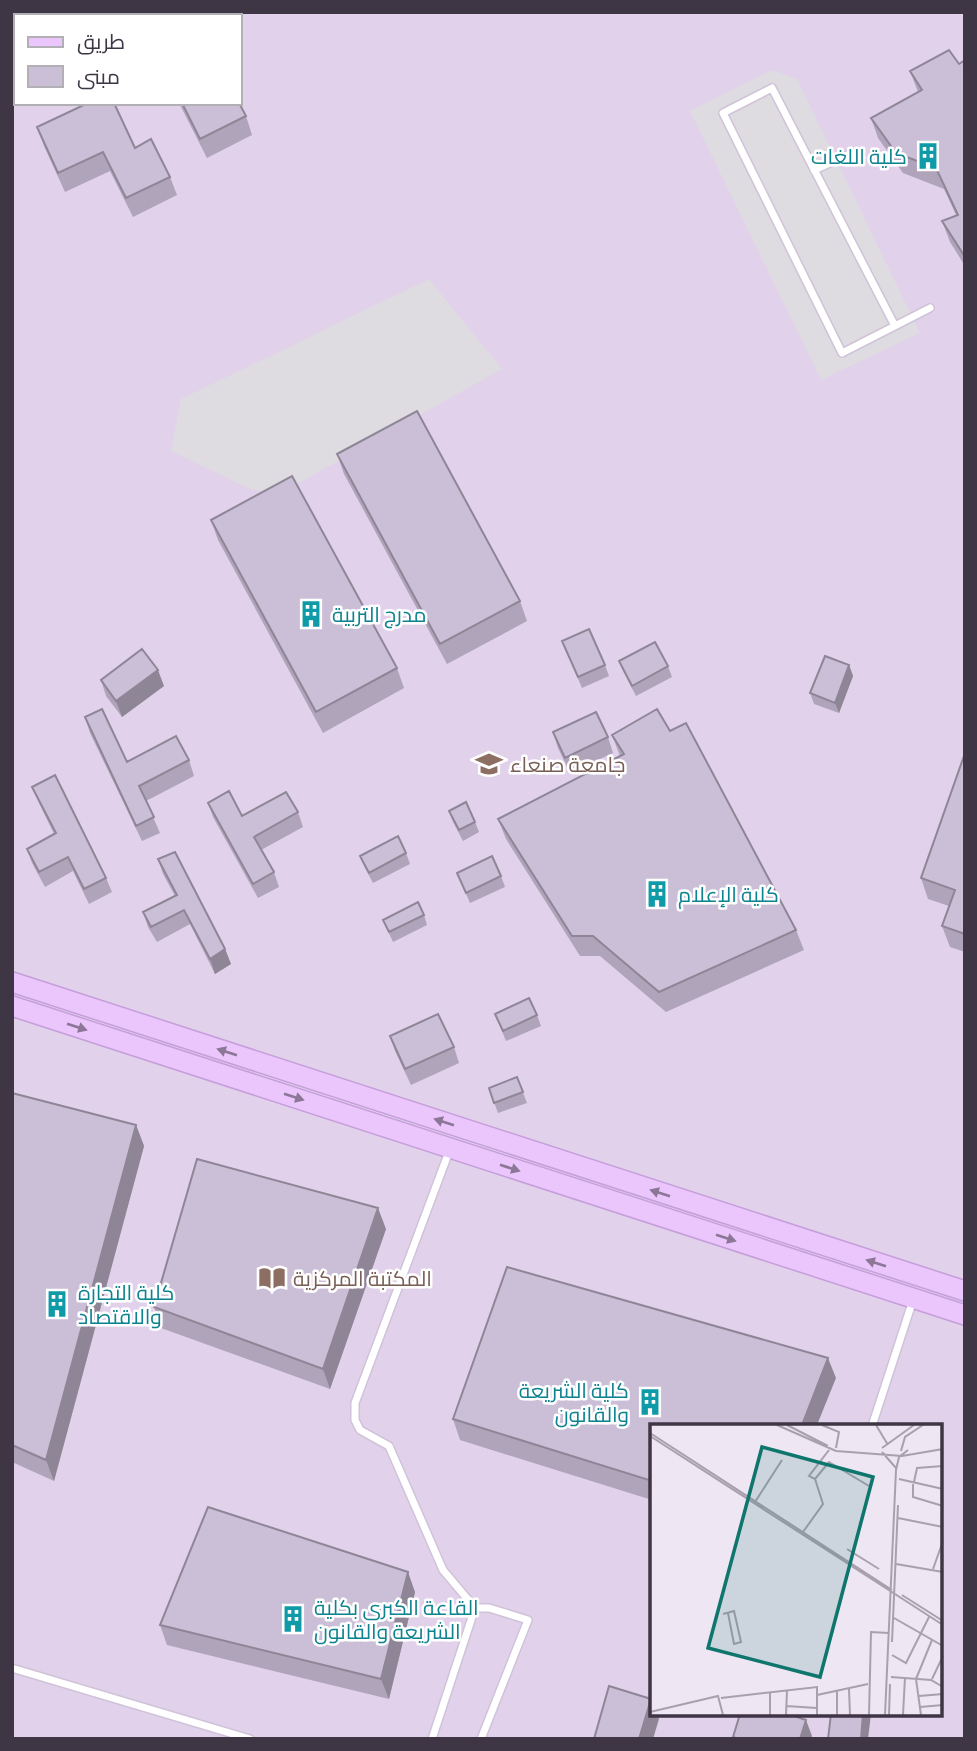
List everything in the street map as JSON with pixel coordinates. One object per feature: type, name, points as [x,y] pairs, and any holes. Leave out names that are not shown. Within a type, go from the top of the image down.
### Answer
[{"type":"street","points":[[12,982],[965,1291]]},
{"type":"street","points":[[12,1006],[965,1315]]},
{"type":"street","points":[[913,1299],[921,1278]]},
{"type":"lane","points":[[895,326],[772,88],[723,113],[842,353],[895,326],[930,308]]},
{"type":"lane","points":[[814,170],[857,151]]},
{"type":"lane","points":[[450,1148],[355,1404],[355,1420],[360,1430],[389,1446],[443,1570],[475,1608],[489,1608],[528,1620],[481,1739]]},
{"type":"lane","points":[[873,1424],[913,1299]]},
{"type":"lane","points":[[432,1739],[475,1608]]},
{"type":"lane","points":[[15,1669],[250,1739]]},
{"type":"shaded area","name":"جامعة صنعاء","points":[[12,12],[965,12],[965,1739],[12,1739]]},
{"type":"shaded area","points":[[772,70],[797,79],[920,333],[821,380],[690,111]]},
{"type":"shaded area","points":[[429,279],[502,369],[292,487],[270,492],[249,489],[171,451],[181,399]]},
{"type":"building","points":[[18,12],[74,12],[70,14]]},
{"type":"building","points":[[184,12],[185,14],[134,14]]},
{"type":"building","name":"كلية اللغات","points":[[949,50],[959,64],[965,60],[965,257],[942,221],[958,215],[936,168],[896,153],[871,118],[922,90],[910,71]]},
{"type":"building","points":[[84,105],[115,105],[135,148],[151,139],[170,177],[126,198],[103,152],[58,173],[37,127]]},
{"type":"building","points":[[183,105],[240,105],[246,116],[200,139]]},
{"type":"building","name":"مدرج التربية","points":[[417,411],[520,601],[440,644],[337,454]]},
{"type":"building","name":"مدرج التربية","points":[[292,476],[397,668],[316,712],[211,520]]},
{"type":"building","points":[[589,629],[605,665],[578,677],[562,641]]},
{"type":"building","points":[[655,642],[668,666],[632,686],[619,661]]},
{"type":"building","points":[[142,649],[158,670],[116,701],[101,680]]},
{"type":"building","points":[[825,656],[849,665],[835,703],[810,693]]},
{"type":"building","points":[[102,709],[127,762],[176,736],[189,760],[139,786],[154,817],[136,826],[85,717]]},
{"type":"building","name":"كلية الإعلام","points":[[657,709],[670,731],[686,723],[796,930],[659,992],[593,936],[572,936],[498,819],[624,754],[612,735]]},
{"type":"building","points":[[596,712],[608,737],[565,758],[553,732]]},
{"type":"building","points":[[965,753],[965,934],[942,926],[955,890],[921,878]]},
{"type":"building","points":[[55,775],[106,878],[84,889],[68,857],[39,872],[27,849],[56,833],[32,787]]},
{"type":"building","points":[[229,791],[242,816],[286,792],[298,812],[254,837],[274,872],[253,884],[208,803]]},
{"type":"building","points":[[466,802],[475,822],[459,830],[449,811]]},
{"type":"building","points":[[398,836],[406,853],[369,873],[360,856]]},
{"type":"building","points":[[175,852],[225,949],[210,959],[184,910],[151,927],[143,912],[177,895],[158,859]]},
{"type":"building","points":[[492,856],[501,876],[466,893],[457,873]]},
{"type":"building","points":[[418,902],[424,915],[389,932],[383,920]]},
{"type":"building","points":[[529,998],[537,1015],[503,1031],[495,1014]]},
{"type":"building","points":[[438,1014],[454,1047],[405,1069],[390,1036]]},
{"type":"building","points":[[517,1077],[523,1092],[494,1103],[489,1088]]},
{"type":"building","name":"كلية التجارة والاقتصاد","points":[[12,1093],[136,1125],[46,1460],[12,1445]]},
{"type":"building","name":"المكتبة المركزية","points":[[197,1159],[378,1208],[323,1369],[154,1307]]},
{"type":"building","name":"كلية الشريعة والقانون","points":[[507,1267],[828,1358],[802,1424],[650,1424],[650,1480],[453,1419]]},
{"type":"building","name":"القاعة الكبرى بكلية الشريعة والقانون","points":[[208,1507],[408,1572],[381,1679],[160,1625]]},
{"type":"building","points":[[609,1686],[650,1699],[639,1739],[594,1739]]},
{"type":"building","points":[[739,1716],[794,1716],[806,1720],[800,1739],[733,1737]]},
{"type":"building","points":[[831,1716],[863,1716],[861,1739],[828,1739]]},
{"type":"place","name":"كلية اللغات","points":[[928,156]]},
{"type":"place","name":"مدرج التربية","points":[[311,614]]},
{"type":"place","name":"جامعة صنعاء","points":[[489,764]]},
{"type":"place","name":"كلية الإعلام","points":[[657,894]]},
{"type":"place","name":"المكتبة المركزية","points":[[272,1278]]},
{"type":"place","name":"كلية التجارة والاقتصاد","points":[[57,1304]]},
{"type":"place","name":"كلية الشريعة والقانون","points":[[650,1402]]},
{"type":"place","name":"القاعة الكبرى بكلية الشريعة والقانون","points":[[293,1619]]}]
